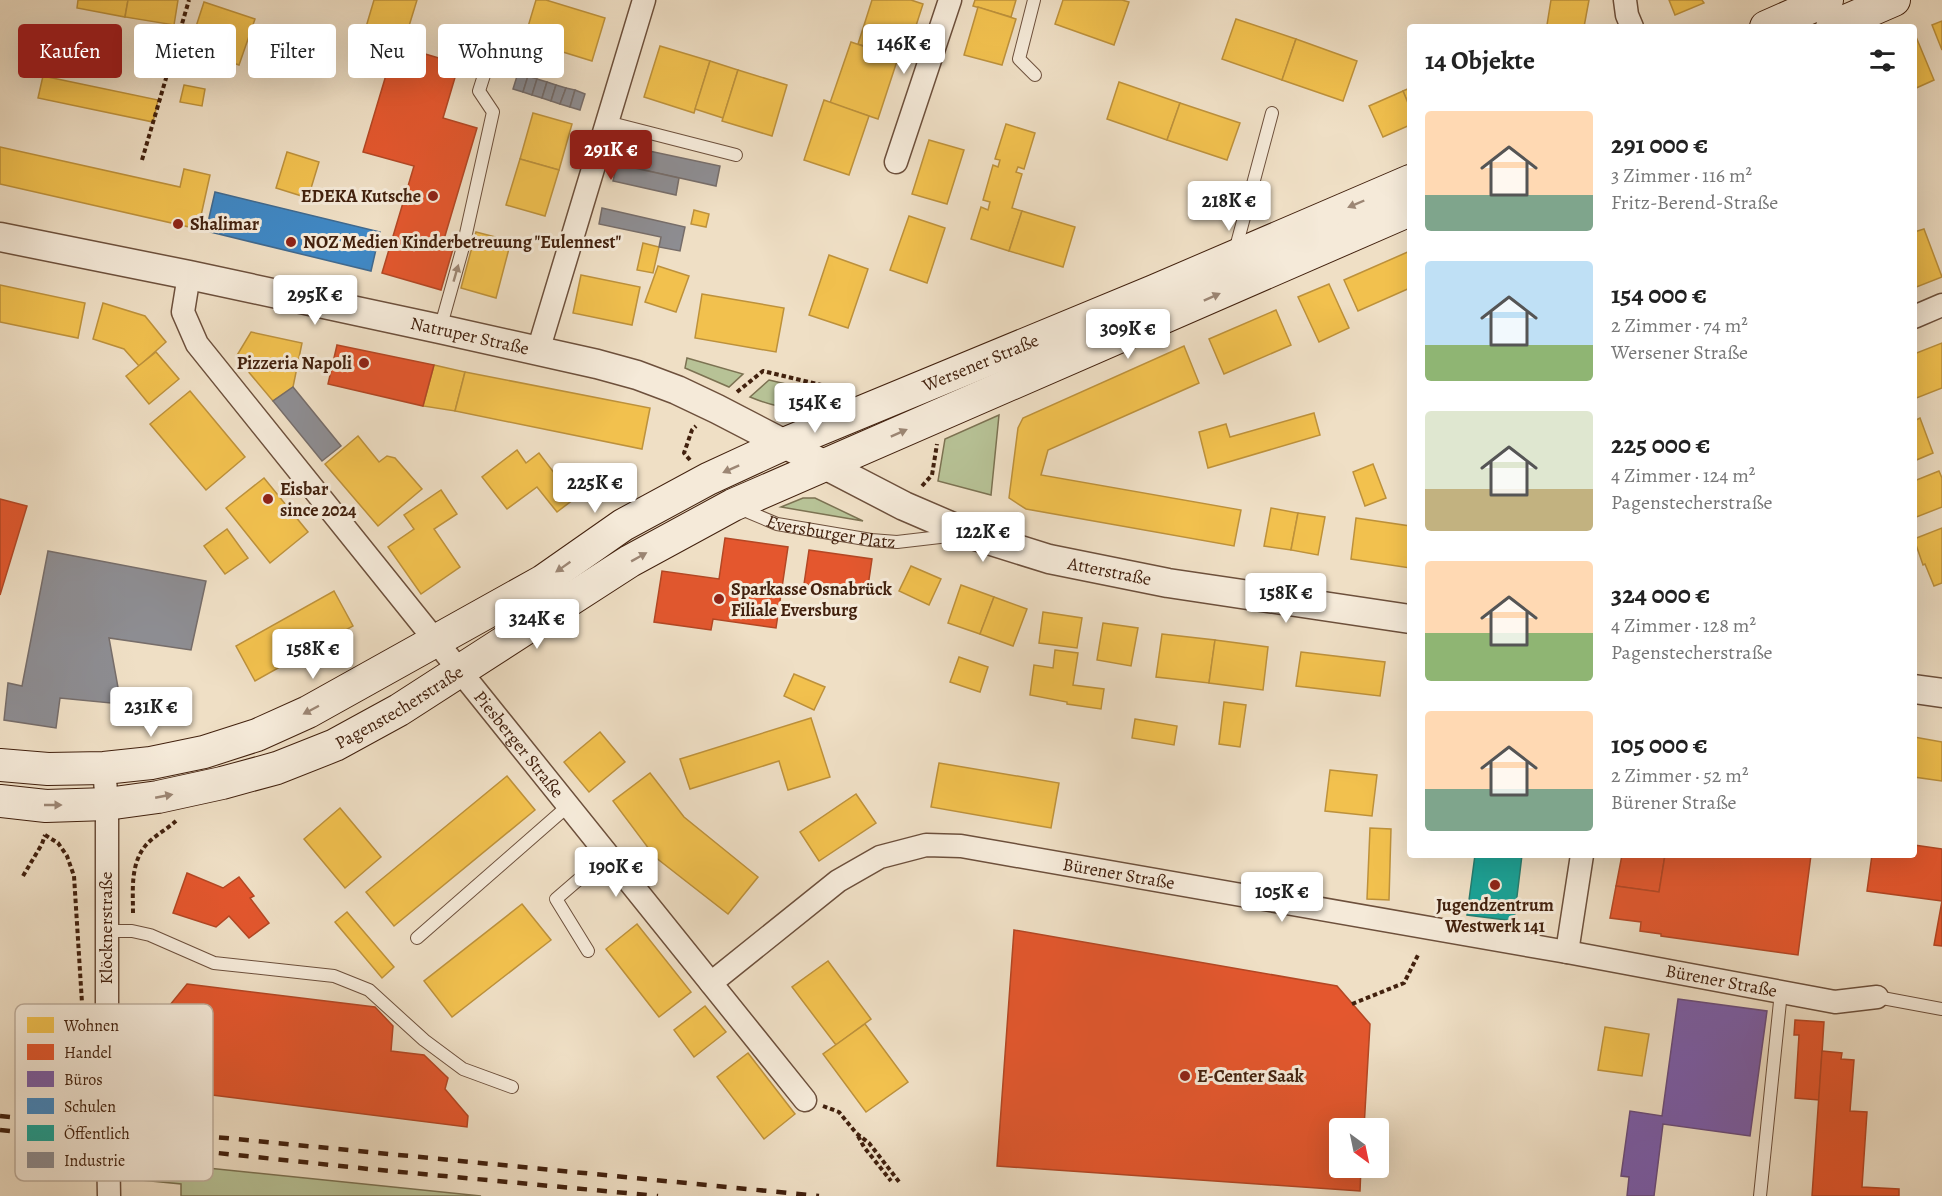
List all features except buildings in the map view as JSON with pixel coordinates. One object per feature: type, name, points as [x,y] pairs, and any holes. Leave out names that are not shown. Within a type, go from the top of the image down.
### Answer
[{"type":"main road","points":[[1773,24],[1827,0]]},
{"type":"main road","points":[[1839,24],[1894,0]]},
{"type":"main road","name":"Wersener Straße","points":[[784,444],[1407,182]]},
{"type":"main road","name":"Wersener Straße","points":[[826,466],[1407,211]]},
{"type":"main road","name":"Pagenstecherstraße","points":[[0,765],[48,769],[104,768],[151,763],[204,752],[257,735],[308,712],[543,581],[623,525],[665,501],[784,444]]},
{"type":"main road","name":"Pagenstecherstraße","points":[[0,801],[46,806],[107,804],[169,795],[277,768],[335,745],[399,710],[630,561],[733,505],[826,466]]},
{"type":"street","points":[[538,351],[644,0]]},
{"type":"street","points":[[896,162],[950,0]]},
{"type":"street","points":[[1625,0],[1631,24]]},
{"type":"street","name":"Natruper Straße","points":[[0,237],[440,329],[637,375],[677,390],[784,444]]},
{"type":"street","name":"Piesberger Straße","points":[[189,275],[183,312],[197,344],[805,1100]]},
{"type":"street","points":[[1917,316],[1942,305]]},
{"type":"street","points":[[784,444],[826,466]]},
{"type":"street","name":"Atterstraße","points":[[826,466],[903,506],[969,534],[1050,559],[1168,583],[1407,619]]},
{"type":"street","points":[[1917,689],[1942,693]]},
{"type":"street","name":"Klöcknerstraße","points":[[104,768],[107,804],[107,1004]]},
{"type":"street","name":"Bürener Straße","points":[[711,983],[838,881],[880,856],[926,845],[961,846],[1567,952],[1834,1002],[1877,997]]},
{"type":"street","points":[[1567,952],[1571,885],[1581,858]]},
{"type":"street","name":"Klöcknerstraße","points":[[109,1181],[109,1196]]},
{"type":"lane","points":[[1034,0],[1019,59],[1035,75]]},
{"type":"lane","points":[[440,329],[463,248],[493,112],[479,91],[483,78]]},
{"type":"lane","points":[[1233,257],[1272,113]]},
{"type":"lane","points":[[607,122],[736,155]]},
{"type":"lane","name":"Eversburger Platz","points":[[733,505],[777,524],[872,540],[897,542],[969,534]]},
{"type":"lane","points":[[417,938],[568,806]]},
{"type":"lane","points":[[588,951],[556,899],[607,855]]},
{"type":"lane","points":[[107,931],[132,931],[150,935],[214,963],[334,976],[369,990],[424,1040],[463,1069],[512,1087]]},
{"type":"lane","points":[[1760,1196],[1781,992]]},
{"type":"lane","points":[[1877,997],[1942,1009]]},
{"type":"path","points":[[142,160],[189,0]]},
{"type":"path","points":[[23,876],[45,835],[58,843],[66,855],[74,876],[82,1004]]},
{"type":"path","points":[[1352,1004],[1404,983],[1418,955]]},
{"type":"path","points":[[805,1100],[839,1112],[891,1181]]},
{"type":"path","points":[[856,1133],[869,1143],[900,1183]]},
{"type":"green space","points":[[687,358],[743,374],[729,387],[685,368]]},
{"type":"green space","points":[[769,380],[837,396],[794,407],[775,405],[750,397]]},
{"type":"green space","points":[[999,415],[991,495],[938,481],[945,439]]},
{"type":"green space","points":[[803,498],[815,498],[863,521],[781,507]]},
{"type":"green space","points":[[213,1169],[481,1196],[181,1196],[181,1184],[151,1181],[213,1181]]},
{"type":"railway","points":[[0,1116],[15,1117]]},
{"type":"railway","points":[[0,1130],[15,1132]]},
{"type":"railway","points":[[213,1137],[819,1196]]},
{"type":"railway","points":[[213,1153],[658,1196]]},
{"type":"place","name":"EDEKA Kutsche","points":[[433,196]]},
{"type":"place","name":"Shalimar","points":[[178,224]]},
{"type":"place","name":"NOZ Medien Kinderbetreuung \"Eulennest\"","points":[[291,242]]},
{"type":"place","name":"Pizzeria Napoli","points":[[364,363]]},
{"type":"place","name":"Eisbar since 2024","points":[[268,499]]},
{"type":"place","name":"Sparkasse Osnabrück Filiale Eversburg","points":[[719,599]]},
{"type":"place","name":"Jugendzentrum Westwerk 141","points":[[1495,885]]},
{"type":"place","name":"E-Center Saak","points":[[1185,1076]]}]
